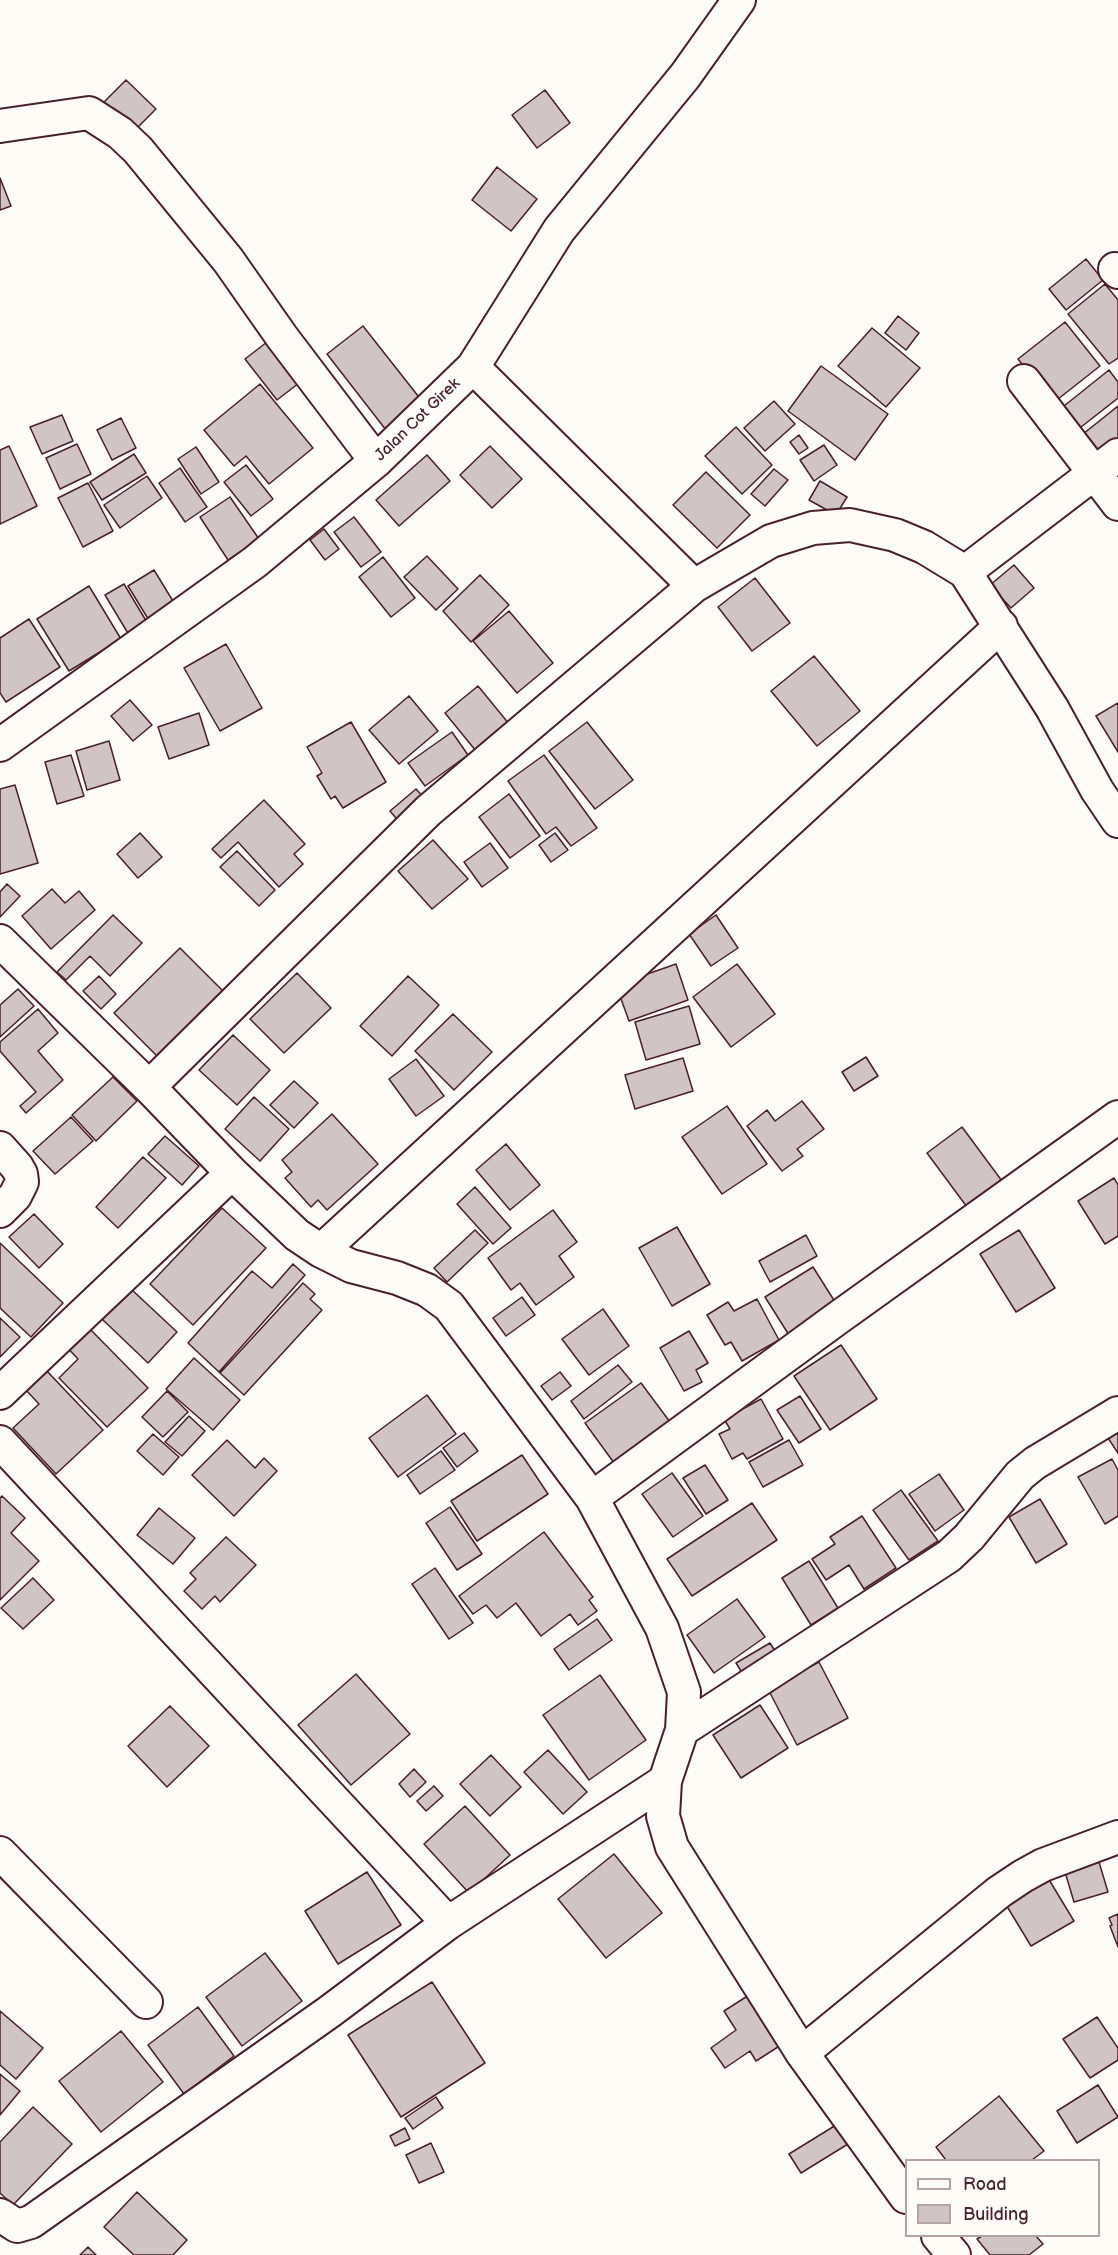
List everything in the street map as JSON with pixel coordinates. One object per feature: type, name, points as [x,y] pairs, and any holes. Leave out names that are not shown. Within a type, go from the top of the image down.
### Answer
[{"type":"street","name":"Jalan Cot Girek","points":[[0,745],[255,562],[376,460],[472,367],[559,230],[685,76],[739,0]]},
{"type":"street","points":[[0,126],[89,113],[120,133],[138,150],[228,260],[282,337],[376,460]]},
{"type":"street","points":[[472,367],[694,586]]},
{"type":"street","points":[[1024,381],[1107,464],[1118,504]]},
{"type":"street","points":[[965,572],[1107,464]]},
{"type":"street","points":[[149,1087],[428,811],[694,586],[771,541],[813,528],[850,525],[895,536],[924,547],[965,572],[1052,708],[1108,783],[1118,821]]},
{"type":"street","points":[[321,1251],[1001,626]]},
{"type":"street","points":[[0,941],[297,1235],[321,1251],[351,1266],[397,1278],[427,1290],[449,1306],[592,1498],[662,1628],[684,1692],[682,1730],[665,1781],[663,1816],[672,1846],[802,2053],[905,2196]]},
{"type":"street","points":[[592,1498],[1118,1117]]},
{"type":"street","points":[[0,1148],[17,1167],[22,1182],[15,1196],[0,1211]]},
{"type":"street","points":[[0,1393],[232,1173]]},
{"type":"street","points":[[682,1730],[949,1556],[969,1537],[1020,1475],[1035,1463],[1118,1413]]},
{"type":"street","points":[[0,1442],[448,1923]]},
{"type":"street","points":[[0,2215],[17,2226],[31,2222],[329,2012],[448,1923],[665,1781]]},
{"type":"street","points":[[802,2053],[999,1892],[1043,1866],[1118,1837]]},
{"type":"street","points":[[0,1853],[146,2002]]},
{"type":"street","points":[[940,2237],[954,2255]]},
{"type":"building","points":[[126,80],[156,109],[132,133],[102,104]]},
{"type":"building","points":[[545,90],[570,123],[537,148],[512,115]]},
{"type":"building","points":[[497,167],[537,199],[511,231],[472,200]]},
{"type":"building","points":[[0,178],[11,206],[0,210]]},
{"type":"building","points":[[1086,259],[1103,280],[1066,310],[1049,289]]},
{"type":"building","points":[[1105,284],[1118,300],[1118,358],[1109,364],[1068,314]]},
{"type":"building","points":[[898,316],[919,333],[906,350],[885,333]]},
{"type":"building","points":[[1065,322],[1100,366],[1053,403],[1018,359]]},
{"type":"building","points":[[363,326],[422,401],[386,430],[327,354]]},
{"type":"building","points":[[872,328],[920,368],[886,407],[838,366]]},
{"type":"building","points":[[267,342],[299,383],[277,400],[245,359]]},
{"type":"building","points":[[821,366],[888,414],[855,460],[788,411]]},
{"type":"building","points":[[1109,370],[1118,382],[1118,398],[1076,431],[1059,410]]},
{"type":"building","points":[[260,384],[313,448],[269,484],[246,456],[234,466],[204,430]]},
{"type":"building","points":[[774,401],[795,424],[765,451],[744,428]]},
{"type":"building","points":[[1118,406],[1118,451],[1100,465],[1078,438]]},
{"type":"building","points":[[62,415],[73,441],[42,454],[30,427]]},
{"type":"building","points":[[121,418],[136,448],[112,460],[97,430]]},
{"type":"building","points":[[736,427],[772,465],[742,494],[705,456]]},
{"type":"building","points":[[799,435],[808,448],[799,454],[790,442]]},
{"type":"building","points":[[77,444],[91,474],[60,489],[46,458]]},
{"type":"building","points":[[824,445],[837,465],[814,481],[800,460]]},
{"type":"building","points":[[9,446],[37,506],[0,524],[0,450]]},
{"type":"building","points":[[490,446],[522,479],[492,508],[460,475]]},
{"type":"building","points":[[196,447],[219,482],[201,494],[178,459]]},
{"type":"building","points":[[134,454],[146,473],[102,500],[90,482]]},
{"type":"building","points":[[427,455],[450,481],[399,526],[376,500]]},
{"type":"building","points":[[246,465],[273,499],[251,516],[224,482]]},
{"type":"building","points":[[180,468],[207,507],[185,522],[159,483]]},
{"type":"building","points":[[774,469],[788,480],[765,506],[751,494]]},
{"type":"building","points":[[706,472],[750,515],[717,548],[673,505]]},
{"type":"building","points":[[147,476],[162,498],[120,528],[104,505]]},
{"type":"building","points":[[820,481],[847,497],[836,515],[809,500]]},
{"type":"building","points":[[88,483],[113,531],[83,547],[58,498]]},
{"type":"building","points":[[230,497],[259,539],[228,560],[200,517]]},
{"type":"building","points":[[354,517],[381,552],[361,567],[334,532]]},
{"type":"building","points":[[324,529],[339,549],[325,560],[310,540]]},
{"type":"building","points":[[427,556],[458,589],[436,610],[404,577]]},
{"type":"building","points":[[383,557],[415,598],[391,617],[359,577]]},
{"type":"building","points":[[1014,565],[1034,588],[1011,608],[990,585]]},
{"type":"building","points":[[154,570],[176,606],[150,622],[128,586]]},
{"type":"building","points":[[480,575],[509,605],[471,642],[443,611]]},
{"type":"building","points":[[755,578],[790,623],[752,651],[718,607]]},
{"type":"building","points":[[124,584],[148,624],[129,635],[105,595]]},
{"type":"building","points":[[89,586],[121,639],[69,671],[37,619]]},
{"type":"building","points":[[509,611],[553,663],[517,693],[473,641]]},
{"type":"building","points":[[29,619],[60,667],[6,702],[0,693],[0,638]]},
{"type":"building","points":[[226,644],[262,708],[220,731],[184,668]]},
{"type":"building","points":[[814,656],[860,711],[817,746],[771,691]]},
{"type":"building","points":[[478,686],[510,725],[476,751],[445,713]]},
{"type":"building","points":[[409,696],[438,731],[399,764],[369,730]]},
{"type":"building","points":[[130,700],[152,725],[133,741],[111,716]]},
{"type":"building","points":[[1118,703],[1118,752],[1096,716]]},
{"type":"building","points":[[199,713],[209,745],[169,759],[158,727]]},
{"type":"building","points":[[351,722],[386,782],[343,808],[335,796],[331,799],[317,776],[322,773],[307,747]]},
{"type":"building","points":[[587,722],[633,780],[595,809],[549,751]]},
{"type":"building","points":[[452,732],[468,755],[425,786],[408,763]]},
{"type":"building","points":[[109,741],[120,780],[87,790],[76,751]]},
{"type":"building","points":[[71,755],[84,796],[57,804],[45,762]]},
{"type":"building","points":[[544,755],[597,828],[571,846],[556,827],[546,834],[508,781]]},
{"type":"building","points":[[15,785],[38,863],[0,874],[0,789]]},
{"type":"building","points":[[416,789],[427,801],[401,824],[390,811]]},
{"type":"building","points":[[509,794],[540,836],[510,858],[479,817]]},
{"type":"building","points":[[264,800],[305,844],[294,854],[303,864],[279,887],[238,842],[221,858],[212,849]]},
{"type":"building","points":[[140,833],[162,857],[138,878],[117,854]]},
{"type":"building","points":[[555,833],[568,850],[551,862],[539,845]]},
{"type":"building","points":[[433,840],[468,879],[432,909],[398,871]]},
{"type":"building","points":[[490,843],[508,868],[482,887],[464,862]]},
{"type":"building","points":[[237,851],[275,890],[259,906],[220,867]]},
{"type":"building","points":[[7,884],[20,896],[0,917],[0,892]]},
{"type":"building","points":[[52,889],[65,903],[79,891],[95,910],[51,949],[22,916]]},
{"type":"building","points":[[113,915],[142,943],[110,976],[90,956],[66,980],[57,972]]},
{"type":"building","points":[[716,915],[738,948],[711,966],[689,934]]},
{"type":"building","points":[[180,948],[224,992],[158,1057],[114,1013]]},
{"type":"building","points":[[676,964],[688,1000],[629,1021],[616,985]]},
{"type":"building","points":[[737,964],[775,1014],[731,1047],[693,997]]},
{"type":"building","points":[[297,973],[331,1008],[284,1053],[250,1019]]},
{"type":"building","points":[[99,976],[116,994],[101,1009],[83,991]]},
{"type":"building","points":[[408,976],[439,1005],[392,1056],[360,1026]]},
{"type":"building","points":[[18,989],[34,1006],[0,1037],[0,1005]]},
{"type":"building","points":[[689,1006],[700,1044],[646,1060],[635,1022]]},
{"type":"building","points":[[38,1009],[58,1033],[38,1051],[63,1080],[26,1113],[20,1106],[36,1092],[0,1051],[0,1042]]},
{"type":"building","points":[[453,1014],[492,1052],[454,1090],[415,1051]]},
{"type":"building","points":[[233,1035],[270,1070],[237,1105],[199,1070]]},
{"type":"building","points":[[866,1057],[878,1076],[854,1091],[842,1072]]},
{"type":"building","points":[[683,1058],[693,1091],[635,1109],[625,1075]]},
{"type":"building","points":[[416,1059],[444,1096],[416,1116],[389,1079]]},
{"type":"building","points":[[113,1077],[137,1101],[96,1141],[72,1115]]},
{"type":"building","points":[[294,1081],[318,1103],[294,1128],[270,1105]]},
{"type":"building","points":[[254,1097],[289,1129],[260,1161],[225,1129]]},
{"type":"building","points":[[802,1101],[824,1129],[797,1149],[803,1156],[782,1171],[747,1126],[767,1110],[775,1121]]},
{"type":"building","points":[[727,1106],[767,1164],[722,1194],[682,1137]]},
{"type":"building","points":[[332,1114],[378,1164],[327,1210],[318,1200],[311,1207],[285,1178],[292,1172],[282,1160]]},
{"type":"building","points":[[71,1117],[93,1141],[55,1174],[33,1151]]},
{"type":"building","points":[[962,1127],[1002,1181],[967,1207],[927,1153]]},
{"type":"building","points":[[165,1136],[199,1166],[182,1185],[148,1154]]},
{"type":"building","points":[[506,1144],[540,1185],[510,1210],[476,1170]]},
{"type":"building","points":[[143,1157],[166,1178],[118,1228],[96,1207]]},
{"type":"building","points":[[1114,1178],[1118,1185],[1118,1236],[1105,1244],[1078,1201]]},
{"type":"building","points":[[475,1187],[511,1228],[493,1244],[457,1204]]},
{"type":"building","points":[[222,1208],[266,1248],[193,1325],[150,1284]]},
{"type":"building","points":[[553,1210],[577,1242],[559,1256],[574,1277],[536,1305],[520,1283],[511,1290],[488,1258]]},
{"type":"building","points":[[34,1214],[63,1244],[39,1268],[9,1237]]},
{"type":"building","points":[[677,1227],[710,1284],[672,1306],[639,1248]]},
{"type":"building","points":[[475,1230],[488,1243],[447,1282],[434,1268]]},
{"type":"building","points":[[1019,1230],[1055,1288],[1016,1312],[980,1254]]},
{"type":"building","points":[[806,1235],[817,1256],[770,1282],[759,1261]]},
{"type":"building","points":[[0,1243],[63,1303],[31,1337],[0,1308]]},
{"type":"building","points":[[293,1264],[305,1275],[219,1372],[188,1343],[252,1271],[272,1288]]},
{"type":"building","points":[[813,1267],[837,1305],[789,1335],[765,1297]]},
{"type":"building","points":[[303,1283],[315,1294],[310,1299],[322,1310],[244,1395],[220,1373]]},
{"type":"building","points":[[131,1289],[177,1332],[148,1363],[102,1319]]},
{"type":"building","points":[[522,1297],[535,1315],[506,1336],[493,1318]]},
{"type":"building","points":[[757,1299],[779,1340],[742,1361],[731,1342],[725,1345],[707,1315],[728,1302],[734,1311]]},
{"type":"building","points":[[603,1309],[629,1346],[589,1375],[562,1339]]},
{"type":"building","points":[[0,1318],[20,1337],[0,1357]]},
{"type":"building","points":[[83,1322],[148,1388],[107,1427],[59,1378],[78,1359],[62,1342]]},
{"type":"building","points":[[689,1331],[708,1363],[696,1370],[702,1382],[684,1391],[660,1348]]},
{"type":"building","points":[[841,1345],[877,1399],[830,1430],[794,1376]]},
{"type":"building","points":[[194,1358],[240,1400],[213,1430],[166,1389]]},
{"type":"building","points":[[618,1365],[632,1382],[584,1419],[571,1401]]},
{"type":"building","points":[[44,1368],[103,1430],[56,1474],[13,1428],[39,1404],[23,1387]]},
{"type":"building","points":[[560,1372],[571,1386],[552,1400],[541,1386]]},
{"type":"building","points":[[641,1383],[673,1426],[617,1467],[585,1423]]},
{"type":"building","points":[[167,1391],[188,1412],[163,1437],[142,1417]]},
{"type":"building","points":[[427,1395],[456,1434],[398,1477],[369,1438]]},
{"type":"building","points":[[800,1396],[821,1429],[799,1443],[777,1410]]},
{"type":"building","points":[[761,1399],[783,1439],[747,1459],[743,1453],[732,1459],[719,1434],[730,1429],[724,1419]]},
{"type":"building","points":[[189,1416],[205,1431],[182,1456],[165,1442]]},
{"type":"building","points":[[1118,1431],[1118,1453],[1108,1438]]},
{"type":"building","points":[[464,1433],[478,1451],[457,1467],[443,1448]]},
{"type":"building","points":[[153,1434],[179,1457],[163,1475],[137,1451]]},
{"type":"building","points":[[227,1440],[255,1468],[264,1458],[277,1471],[234,1516],[192,1475]]},
{"type":"building","points":[[789,1440],[803,1465],[763,1487],[749,1462]]},
{"type":"building","points":[[441,1451],[455,1470],[420,1494],[407,1475]]},
{"type":"building","points":[[522,1455],[548,1494],[477,1541],[451,1501]]},
{"type":"building","points":[[1112,1459],[1118,1470],[1118,1516],[1105,1524],[1078,1477]]},
{"type":"building","points":[[705,1465],[728,1500],[706,1514],[683,1478]]},
{"type":"building","points":[[672,1473],[703,1516],[673,1537],[642,1494]]},
{"type":"building","points":[[939,1474],[964,1510],[935,1531],[909,1494]]},
{"type":"building","points":[[901,1490],[938,1541],[909,1560],[873,1510]]},
{"type":"building","points":[[2,1496],[25,1518],[11,1533],[39,1561],[0,1600],[0,1498]]},
{"type":"building","points":[[1040,1499],[1067,1544],[1036,1563],[1009,1517]]},
{"type":"building","points":[[752,1503],[777,1540],[692,1596],[667,1559]]},
{"type":"building","points":[[450,1507],[482,1554],[457,1570],[426,1523]]},
{"type":"building","points":[[159,1508],[195,1538],[173,1564],[137,1535]]},
{"type":"building","points":[[862,1516],[896,1568],[864,1589],[849,1565],[826,1580],[812,1559],[835,1544],[830,1537]]},
{"type":"building","points":[[544,1532],[593,1597],[589,1600],[597,1611],[578,1625],[570,1614],[541,1636],[516,1603],[497,1618],[486,1605],[473,1614],[459,1596]]},
{"type":"building","points":[[226,1537],[256,1565],[220,1602],[215,1596],[202,1609],[184,1591],[196,1579],[190,1573]]},
{"type":"building","points":[[809,1561],[838,1608],[811,1625],[782,1578]]},
{"type":"building","points":[[435,1568],[473,1623],[449,1639],[412,1584]]},
{"type":"building","points":[[33,1578],[54,1600],[23,1629],[1,1608]]},
{"type":"building","points":[[737,1599],[765,1637],[714,1673],[687,1635]]},
{"type":"building","points":[[597,1619],[612,1640],[569,1670],[554,1649]]},
{"type":"building","points":[[770,1643],[780,1659],[746,1679],[736,1663]]},
{"type":"building","points":[[819,1662],[848,1718],[797,1745],[768,1689]]},
{"type":"building","points":[[356,1674],[410,1734],[351,1785],[298,1725]]},
{"type":"building","points":[[600,1675],[646,1740],[589,1780],[543,1715]]},
{"type":"building","points":[[760,1705],[788,1748],[741,1778],[713,1735]]},
{"type":"building","points":[[170,1706],[209,1746],[167,1787],[128,1746]]},
{"type":"building","points":[[548,1750],[587,1792],[563,1814],[524,1772]]},
{"type":"building","points":[[491,1755],[521,1787],[490,1816],[460,1784]]},
{"type":"building","points":[[414,1769],[426,1782],[410,1797],[399,1784]]},
{"type":"building","points":[[434,1786],[443,1796],[426,1811],[417,1801]]},
{"type":"building","points":[[465,1806],[510,1855],[469,1893],[424,1844]]},
{"type":"building","points":[[614,1854],[662,1913],[606,1958],[558,1899]]},
{"type":"building","points":[[1099,1862],[1108,1892],[1074,1902],[1065,1872]]},
{"type":"building","points":[[367,1872],[401,1925],[338,1964],[305,1911]]},
{"type":"building","points":[[1048,1878],[1074,1921],[1031,1946],[1005,1903]]},
{"type":"building","points":[[1118,1914],[1118,1947],[1109,1918]]},
{"type":"building","points":[[265,1953],[302,2001],[242,2046],[206,1997]]},
{"type":"building","points":[[432,1982],[485,2063],[401,2117],[348,2035]]},
{"type":"building","points":[[749,1995],[781,2045],[756,2061],[750,2051],[725,2068],[711,2048],[736,2030],[724,2011]]},
{"type":"building","points":[[198,2007],[234,2056],[184,2094],[148,2045]]},
{"type":"building","points":[[0,2011],[43,2048],[16,2079],[0,2065]]},
{"type":"building","points":[[1097,2017],[1118,2048],[1118,2060],[1090,2078],[1063,2039]]},
{"type":"building","points":[[121,2031],[163,2082],[101,2132],[59,2081]]},
{"type":"building","points":[[0,2074],[20,2091],[0,2115]]},
{"type":"building","points":[[1098,2085],[1118,2117],[1077,2143],[1057,2111]]},
{"type":"building","points":[[999,2096],[1044,2151],[1033,2159],[945,2159],[936,2147]]},
{"type":"building","points":[[436,2097],[443,2108],[413,2129],[405,2118]]},
{"type":"building","points":[[33,2107],[72,2144],[13,2205],[0,2193],[0,2142]]},
{"type":"building","points":[[836,2125],[848,2144],[801,2173],[789,2154]]},
{"type":"building","points":[[405,2128],[410,2139],[395,2146],[390,2136]]},
{"type":"building","points":[[431,2143],[444,2172],[419,2183],[406,2155]]},
{"type":"building","points":[[137,2192],[187,2240],[173,2255],[134,2255],[104,2227]]},
{"type":"building","points":[[980,2237],[1037,2237],[1043,2244],[1029,2255],[990,2255],[977,2239]]},
{"type":"building","points":[[88,2247],[96,2255],[80,2255]]}]
